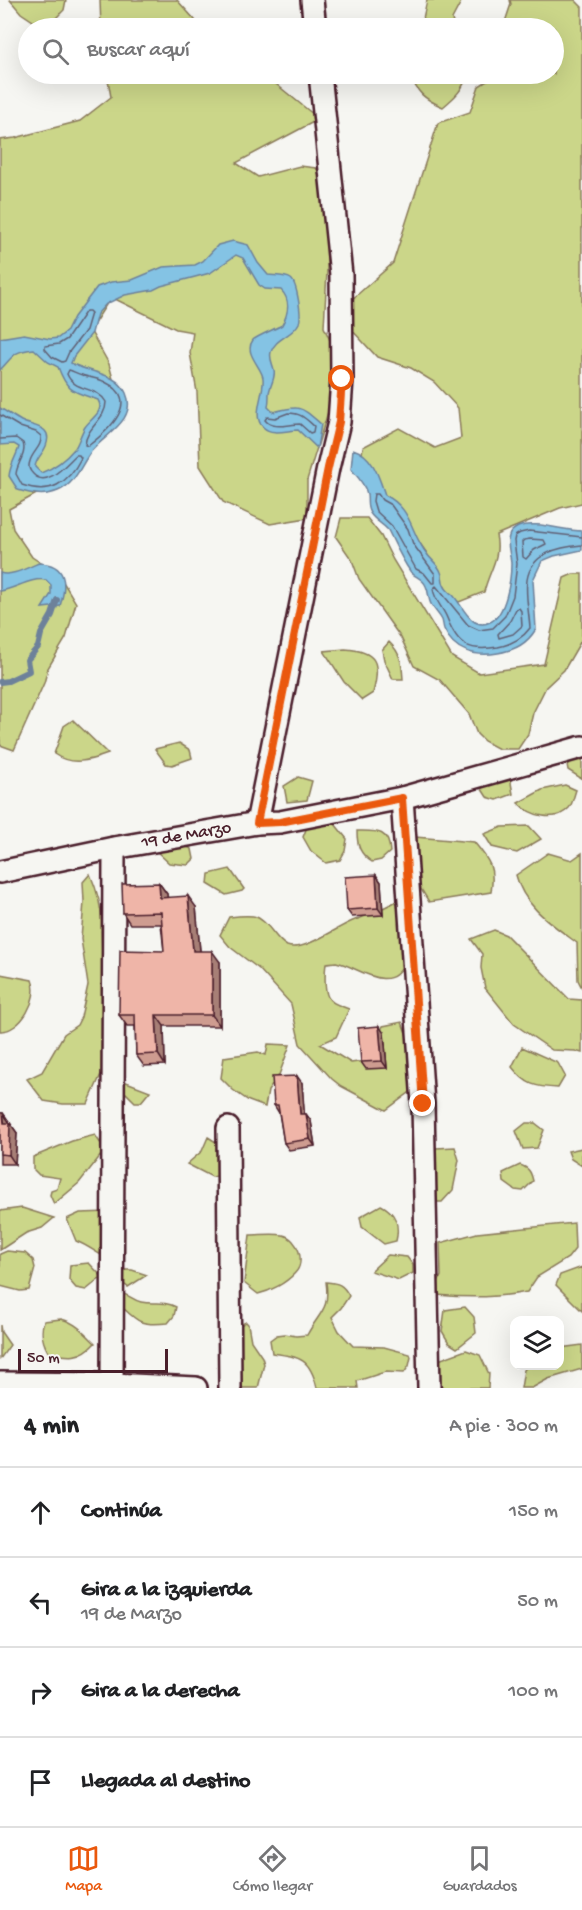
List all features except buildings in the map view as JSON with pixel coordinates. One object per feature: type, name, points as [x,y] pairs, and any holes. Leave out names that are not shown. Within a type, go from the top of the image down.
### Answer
[{"type":"street","points":[[312,0],[314,18]]},
{"type":"street","points":[[257,823],[339,422],[342,379],[341,275],[321,84]]},
{"type":"street","name":"19 de Marzo","points":[[0,872],[114,848],[257,823],[280,822],[402,798],[582,747]]},
{"type":"street","points":[[402,798],[423,1104],[429,1388]]},
{"type":"street","points":[[112,1386],[114,848]]},
{"type":"street","points":[[228,1128],[230,1388]]},
{"type":"street","points":[[0,1383],[196,1388]]},
{"type":"green space","points":[[10,0],[66,0],[64,10],[56,18],[28,18]]},
{"type":"green space","points":[[100,0],[177,0],[193,18],[101,18]]},
{"type":"green space","points":[[427,0],[462,0],[453,18],[423,18]]},
{"type":"green space","points":[[510,0],[575,0],[582,7],[582,503],[560,508],[496,535],[496,558],[484,592],[459,602],[451,598],[426,552],[405,522],[387,503],[361,461],[363,447],[399,428],[435,448],[461,438],[458,408],[434,382],[411,368],[377,357],[350,328],[349,302],[393,263],[438,123],[470,112],[479,86],[482,84],[564,84],[564,18],[506,18]]},
{"type":"green space","points":[[109,84],[276,84],[319,119],[236,163],[258,177],[300,166],[316,168],[325,181],[327,272],[324,327],[337,356],[340,373],[307,480],[307,518],[270,524],[223,502],[200,466],[197,392],[190,353],[193,332],[176,329],[111,297],[90,330],[109,364],[113,379],[84,459],[40,492],[9,509],[13,529],[32,557],[59,575],[76,603],[66,638],[48,668],[44,683],[14,750],[0,745],[0,140],[80,121],[111,97]]},
{"type":"green space","points":[[414,84],[464,84],[443,107],[422,95]]},
{"type":"green space","points":[[341,518],[367,518],[381,536],[452,657],[479,673],[544,664],[564,578],[573,574],[582,574],[582,639],[564,670],[546,687],[533,713],[528,734],[518,749],[499,749],[484,741],[477,734],[469,714],[440,680],[414,666],[401,638],[359,579],[352,560],[336,537]]},
{"type":"green space","points":[[389,642],[400,659],[403,679],[393,679],[384,660],[382,650]]},
{"type":"green space","points":[[345,649],[364,652],[374,660],[376,666],[373,693],[362,700],[344,682],[324,651]]},
{"type":"green space","points":[[73,720],[108,754],[94,759],[74,761],[54,754],[64,726]]},
{"type":"green space","points":[[179,743],[190,750],[192,758],[172,765],[166,764],[155,749]]},
{"type":"green space","points":[[582,757],[582,779],[568,770],[566,759]]},
{"type":"green space","points":[[298,777],[312,781],[307,800],[287,802],[284,786]]},
{"type":"green space","points":[[510,777],[513,794],[497,800],[487,797],[478,783]]},
{"type":"green space","points":[[565,785],[576,790],[569,808],[563,813],[543,816],[523,808],[518,803],[542,790]]},
{"type":"green space","points":[[331,819],[347,839],[345,851],[340,860],[326,863],[311,851],[303,837],[307,827]]},
{"type":"green space","points":[[529,826],[541,839],[517,853],[492,847],[484,834],[502,827]]},
{"type":"green space","points":[[357,831],[384,835],[390,852],[381,860],[372,862],[360,849]]},
{"type":"green space","points":[[415,837],[474,842],[490,865],[491,892],[429,902],[416,881]]},
{"type":"green space","points":[[165,838],[192,849],[194,859],[188,865],[169,863],[155,850]]},
{"type":"green space","points":[[548,853],[572,860],[582,853],[582,988],[578,980],[577,943],[540,914],[525,896],[516,875]]},
{"type":"green space","points":[[230,869],[244,889],[242,891],[226,895],[208,884],[209,874]]},
{"type":"green space","points":[[90,874],[101,909],[105,1027],[109,1040],[102,1072],[88,1104],[44,1101],[27,1079],[42,1072],[64,1034],[77,1025],[81,1017],[88,985],[81,939],[83,882]]},
{"type":"green space","points":[[397,901],[402,903],[404,964],[398,973],[390,978],[382,978],[336,962],[326,963],[325,985],[329,999],[349,1009],[336,1037],[320,1044],[351,1063],[372,1060],[383,1026],[402,1022],[421,1075],[421,1084],[386,1110],[332,1079],[300,1044],[291,1004],[259,969],[230,947],[220,935],[229,917],[253,916],[263,921],[282,943],[287,946],[302,946]]},
{"type":"green space","points":[[494,930],[506,935],[569,999],[582,1000],[582,1053],[552,1050],[514,1024],[485,988],[481,968],[482,954],[471,939]]},
{"type":"green space","points":[[0,974],[32,980],[34,987],[27,1013],[15,1026],[0,1031]]},
{"type":"green space","points":[[268,1044],[290,1045],[279,1075],[268,1091],[265,1107],[249,1101],[221,1078],[224,1057],[258,1052],[266,1055]]},
{"type":"green space","points":[[522,1047],[558,1063],[565,1076],[558,1088],[532,1084],[517,1073],[512,1067]]},
{"type":"green space","points":[[121,1080],[150,1091],[141,1102],[135,1102],[124,1091]]},
{"type":"green space","points":[[526,1123],[535,1123],[544,1130],[537,1148],[523,1149],[516,1131]]},
{"type":"green space","points":[[95,1135],[105,1150],[79,1183],[54,1204],[50,1195],[51,1191],[57,1189],[60,1178],[39,1175],[33,1169],[33,1157],[72,1141]]},
{"type":"green space","points":[[208,1137],[219,1144],[223,1175],[212,1177],[187,1164],[202,1151]]},
{"type":"green space","points":[[455,1147],[459,1160],[453,1190],[442,1202],[426,1202],[420,1166],[436,1148]]},
{"type":"green space","points":[[582,1148],[582,1166],[571,1159],[568,1151]]},
{"type":"green space","points":[[520,1165],[529,1171],[533,1181],[523,1191],[515,1190],[504,1182],[503,1173]]},
{"type":"green space","points":[[381,1205],[390,1211],[397,1224],[396,1241],[384,1244],[362,1227],[360,1217]]},
{"type":"green space","points":[[22,1208],[54,1218],[42,1228],[26,1233],[0,1250],[0,1211]]},
{"type":"green space","points":[[109,1212],[112,1261],[76,1241],[67,1219],[80,1213]]},
{"type":"green space","points":[[574,1223],[575,1249],[568,1258],[537,1277],[527,1292],[471,1297],[437,1295],[434,1290],[441,1276],[440,1243],[477,1233]]},
{"type":"green space","points":[[275,1234],[288,1237],[296,1245],[300,1257],[298,1268],[291,1277],[278,1286],[258,1294],[244,1283],[250,1235]]},
{"type":"green space","points":[[7,1251],[25,1253],[33,1260],[35,1268],[29,1290],[20,1291],[0,1286],[0,1254]]},
{"type":"green space","points":[[388,1255],[407,1257],[413,1265],[413,1273],[399,1280],[371,1271]]},
{"type":"green space","points":[[89,1263],[102,1277],[86,1290],[76,1288],[69,1280],[70,1265]]},
{"type":"green space","points":[[582,1267],[582,1311],[556,1285],[560,1275]]},
{"type":"green space","points":[[122,1270],[132,1270],[147,1275],[128,1287],[118,1280]]},
{"type":"green space","points":[[326,1282],[340,1285],[349,1296],[332,1317],[339,1331],[353,1346],[384,1347],[410,1354],[409,1366],[404,1373],[385,1372],[357,1381],[358,1388],[317,1388],[311,1370],[302,1361],[272,1353],[270,1340],[277,1335],[307,1335],[325,1305]]},
{"type":"green space","points":[[118,1293],[141,1302],[163,1303],[176,1307],[174,1316],[168,1323],[151,1324],[140,1321],[118,1303]]},
{"type":"green space","points":[[465,1307],[474,1317],[476,1333],[457,1348],[449,1343],[442,1331],[445,1310]]},
{"type":"green space","points":[[61,1319],[75,1325],[95,1343],[85,1352],[74,1356],[49,1353],[43,1338],[44,1321]]},
{"type":"green space","points":[[246,1322],[251,1341],[264,1364],[258,1388],[234,1388],[228,1331]]},
{"type":"green space","points":[[0,1325],[1,1332],[10,1345],[0,1359]]},
{"type":"green space","points":[[582,1345],[582,1369],[548,1379],[532,1388],[521,1388],[524,1370],[564,1370],[564,1347]]},
{"type":"green space","points":[[466,1350],[480,1355],[489,1374],[488,1388],[445,1388],[433,1381],[433,1362]]},
{"type":"water","points":[[233,241],[248,245],[268,275],[283,276],[293,282],[297,293],[300,319],[293,331],[276,343],[271,352],[274,379],[269,393],[268,407],[273,412],[289,408],[300,409],[314,418],[321,424],[317,448],[298,430],[271,431],[263,427],[260,422],[258,411],[263,378],[250,350],[251,345],[255,338],[282,325],[287,312],[287,303],[281,290],[265,289],[259,285],[243,258],[236,255],[210,273],[153,290],[125,295],[106,304],[97,314],[92,333],[71,363],[109,377],[122,386],[128,403],[127,412],[117,427],[90,453],[73,479],[64,488],[43,494],[18,490],[9,476],[19,447],[14,444],[0,445],[0,408],[21,421],[45,430],[48,439],[35,467],[41,473],[59,463],[75,448],[85,427],[99,411],[100,404],[98,400],[72,390],[65,382],[58,367],[48,362],[34,349],[17,353],[0,370],[0,338],[24,334],[50,339],[58,338],[67,331],[74,317],[97,287],[111,282],[132,280],[163,267],[195,265],[203,261],[218,245]]},
{"type":"water","points":[[353,449],[370,461],[378,474],[385,495],[401,507],[421,546],[440,569],[446,588],[468,616],[478,623],[490,622],[504,605],[510,578],[508,543],[512,531],[525,525],[541,525],[582,531],[582,550],[542,561],[533,580],[536,629],[529,639],[504,652],[482,654],[460,648],[448,637],[442,620],[430,602],[425,583],[410,571],[388,530],[369,511],[366,490],[351,469]]},
{"type":"water","points":[[39,563],[55,567],[63,577],[64,590],[60,606],[42,608],[51,594],[51,585],[46,580],[35,580],[0,591],[0,573],[15,573]]},
{"type":"waterway","points":[[0,682],[8,681],[29,671],[27,660],[38,647],[41,634],[52,615],[57,600]]},
{"type":"route","points":[[342,379],[339,422],[257,823],[280,822],[402,798],[423,1104]]}]
